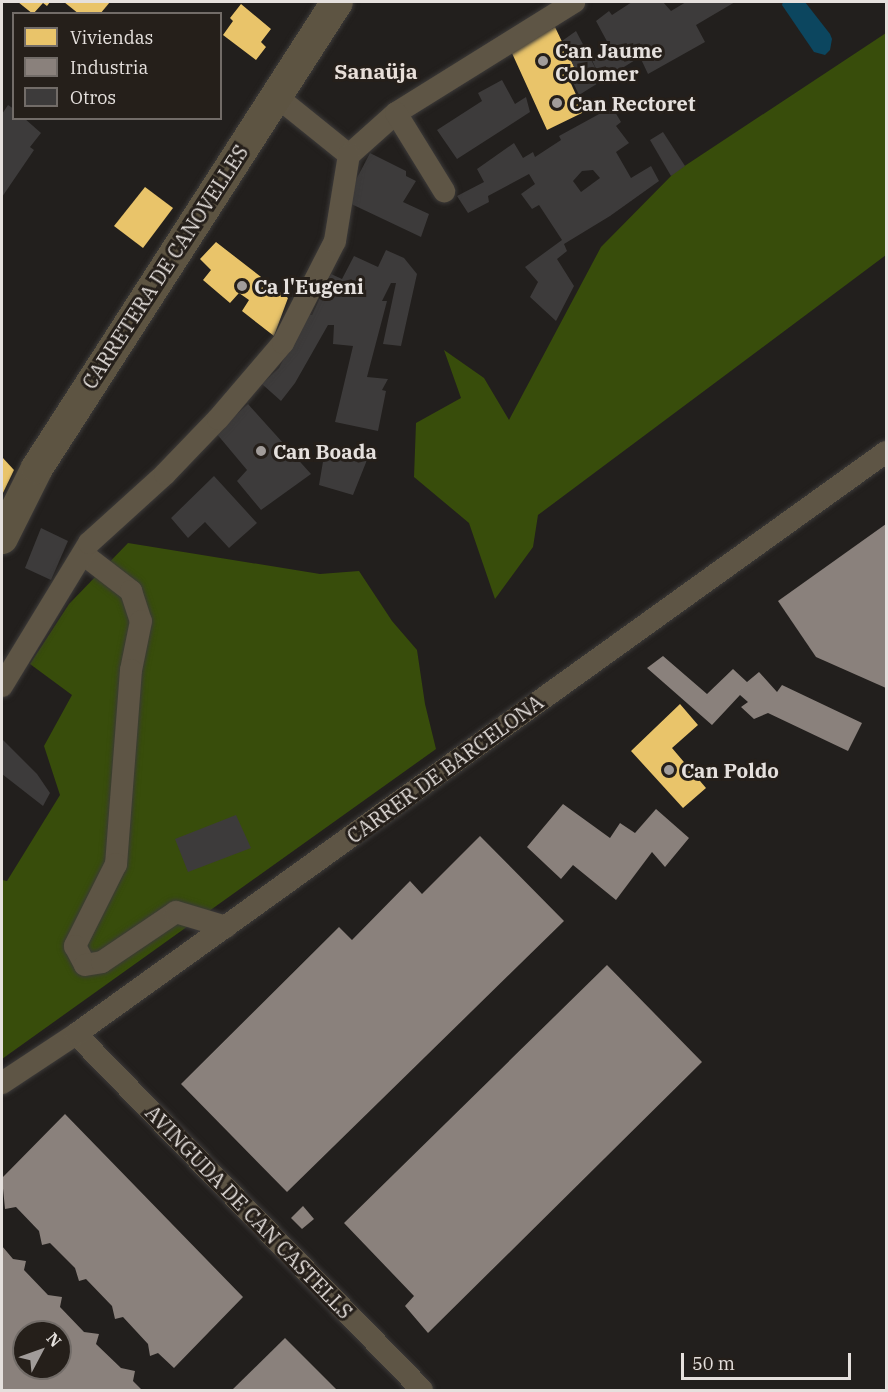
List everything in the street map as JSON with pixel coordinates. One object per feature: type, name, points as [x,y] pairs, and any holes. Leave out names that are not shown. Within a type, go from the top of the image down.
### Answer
[{"type":"street","name":"CARRETERA DE CANOVELLES","points":[[2,538],[37,468],[337,2]]},
{"type":"street","points":[[2,686],[89,543],[145,495],[218,419],[283,342],[335,241],[349,155],[396,114],[574,2]]},
{"type":"street","points":[[276,96],[349,155]]},
{"type":"street","points":[[396,114],[444,191]]},
{"type":"street","name":"CARRER DE BARCELONA","points":[[2,1083],[76,1034],[226,927],[886,452]]},
{"type":"street","points":[[83,554],[131,591],[141,621],[131,670],[116,864],[75,946],[85,965],[102,962],[176,912],[226,927]]},
{"type":"street","name":"AVINGUDA DE CAN CASTELLS","points":[[76,1034],[422,1390]]},
{"type":"green space","points":[[886,33],[886,255],[538,515],[533,547],[495,599],[469,523],[414,477],[416,423],[461,398],[444,350],[484,378],[509,420],[601,247],[674,173]]},
{"type":"green space","points":[[128,543],[320,574],[359,571],[392,621],[417,650],[425,704],[436,749],[2,1059],[2,880],[7,881],[60,795],[44,746],[72,695],[30,664],[69,604]]},
{"type":"water","points":[[783,2],[805,2],[832,39],[830,50],[825,55],[814,52],[782,5]]},
{"type":"building: Viviendas","points":[[18,2],[50,2],[47,6],[43,3],[35,12],[30,12]]},
{"type":"building: Viviendas","points":[[64,2],[110,2],[102,12],[76,12]]},
{"type":"building: Viviendas","points":[[241,4],[271,29],[261,42],[266,47],[256,60],[223,35],[233,21],[230,18]]},
{"type":"building: Viviendas","points":[[555,27],[576,71],[567,75],[584,112],[547,130],[511,51]]},
{"type":"building: Viviendas","points":[[145,187],[173,208],[143,248],[114,226]]},
{"type":"building: Viviendas","name":"Ca l'Eugeni","points":[[216,242],[288,298],[274,336],[242,311],[249,300],[239,293],[230,303],[203,280],[211,270],[200,259]]},
{"type":"building: Viviendas","points":[[2,457],[14,470],[2,495]]},
{"type":"building: Viviendas","name":"Can Poldo","points":[[680,704],[698,725],[672,748],[706,788],[683,808],[631,751]]},
{"type":"building: Industria","points":[[886,524],[886,688],[816,657],[778,601]]},
{"type":"building: Industria","points":[[663,656],[707,694],[733,669],[747,682],[759,672],[777,692],[782,685],[862,723],[848,751],[768,713],[754,719],[741,707],[748,702],[740,695],[712,725],[647,668]]},
{"type":"building: Industria","points":[[563,804],[610,838],[620,823],[635,833],[656,809],[689,838],[665,867],[652,852],[616,900],[573,865],[561,879],[527,847]]},
{"type":"building: Industria","points":[[480,836],[564,921],[287,1192],[181,1084],[339,927],[352,940],[410,881],[422,894]]},
{"type":"building: Industria","points":[[607,965],[702,1062],[428,1333],[405,1306],[414,1296],[344,1223]]},
{"type":"building: Industria","points":[[65,1114],[243,1297],[174,1368],[158,1353],[150,1356],[148,1344],[123,1317],[115,1319],[112,1306],[86,1279],[79,1281],[75,1268],[50,1243],[42,1245],[39,1231],[16,1207],[5,1209],[2,1178]]},
{"type":"building: Industria","points":[[303,1206],[314,1219],[302,1229],[291,1218]]},
{"type":"building: Industria","points":[[2,1246],[13,1259],[26,1261],[24,1270],[48,1295],[62,1297],[60,1307],[84,1332],[99,1334],[96,1344],[121,1368],[135,1371],[133,1381],[142,1390],[2,1390]]},
{"type":"building: Industria","points":[[285,1338],[337,1390],[232,1390]]},
{"type":"building: Otros","points":[[632,2],[663,2],[671,11],[686,2],[735,2],[696,25],[705,42],[648,74],[640,57],[579,95],[569,74],[576,71],[562,41],[576,31],[598,73],[591,58],[610,47],[596,21],[609,11],[612,15]]},
{"type":"building: Otros","points":[[502,80],[515,104],[526,97],[530,112],[457,159],[437,130],[482,101],[478,93]]},
{"type":"building: Otros","points":[[8,105],[12,108],[12,120],[26,120],[41,133],[30,147],[34,150],[2,197],[2,114]]},
{"type":"building: Otros","points":[[612,107],[621,122],[616,126],[629,143],[616,152],[631,178],[651,166],[659,181],[610,216],[564,244],[567,251],[557,259],[574,286],[556,321],[530,297],[538,282],[525,267],[562,240],[539,205],[532,209],[521,194],[535,184],[529,174],[488,196],[489,202],[468,213],[457,196],[484,182],[477,169],[514,143],[523,158],[533,152],[535,157],[561,140],[559,136]],"holes":[[[593,170],[600,178],[581,192],[573,181],[582,171]]]},
{"type":"building: Otros","points":[[663,132],[685,166],[671,176],[650,140]]},
{"type":"building: Otros","points":[[370,153],[406,171],[406,176],[416,181],[403,202],[429,214],[421,237],[345,201]]},
{"type":"building: Otros","points":[[386,250],[404,258],[417,274],[401,346],[383,344],[396,283],[391,283],[382,301],[387,301],[367,377],[388,379],[382,390],[386,391],[378,431],[335,422],[353,346],[333,344],[334,325],[328,325],[295,383],[281,401],[262,384],[279,368],[307,314],[312,315],[331,274],[342,279],[354,256],[378,267]]},
{"type":"building: Otros","name":"Can Boada","points":[[248,404],[311,474],[261,510],[237,481],[247,470],[216,433]]},
{"type":"building: Otros","points":[[325,450],[347,455],[369,455],[353,495],[319,485]]},
{"type":"building: Otros","points":[[214,476],[257,523],[229,548],[205,522],[188,538],[171,518]]},
{"type":"building: Otros","points":[[41,528],[68,541],[51,580],[25,568]]},
{"type":"building: Otros","points":[[2,739],[37,774],[50,793],[43,806],[2,774]]},
{"type":"building: Otros","points":[[236,815],[251,848],[188,872],[175,839]]},
{"type":"place","name":"Can Jaume Colomer","points":[[543,61]]},
{"type":"place","name":"Can Rectoret","points":[[557,103]]},
{"type":"place","name":"Ca l'Eugeni","points":[[242,286]]},
{"type":"place","name":"Can Boada","points":[[261,451]]},
{"type":"place","name":"Can Poldo","points":[[669,770]]},
{"type":"district","name":"Sanaüja","points":[[376,71]]}]
